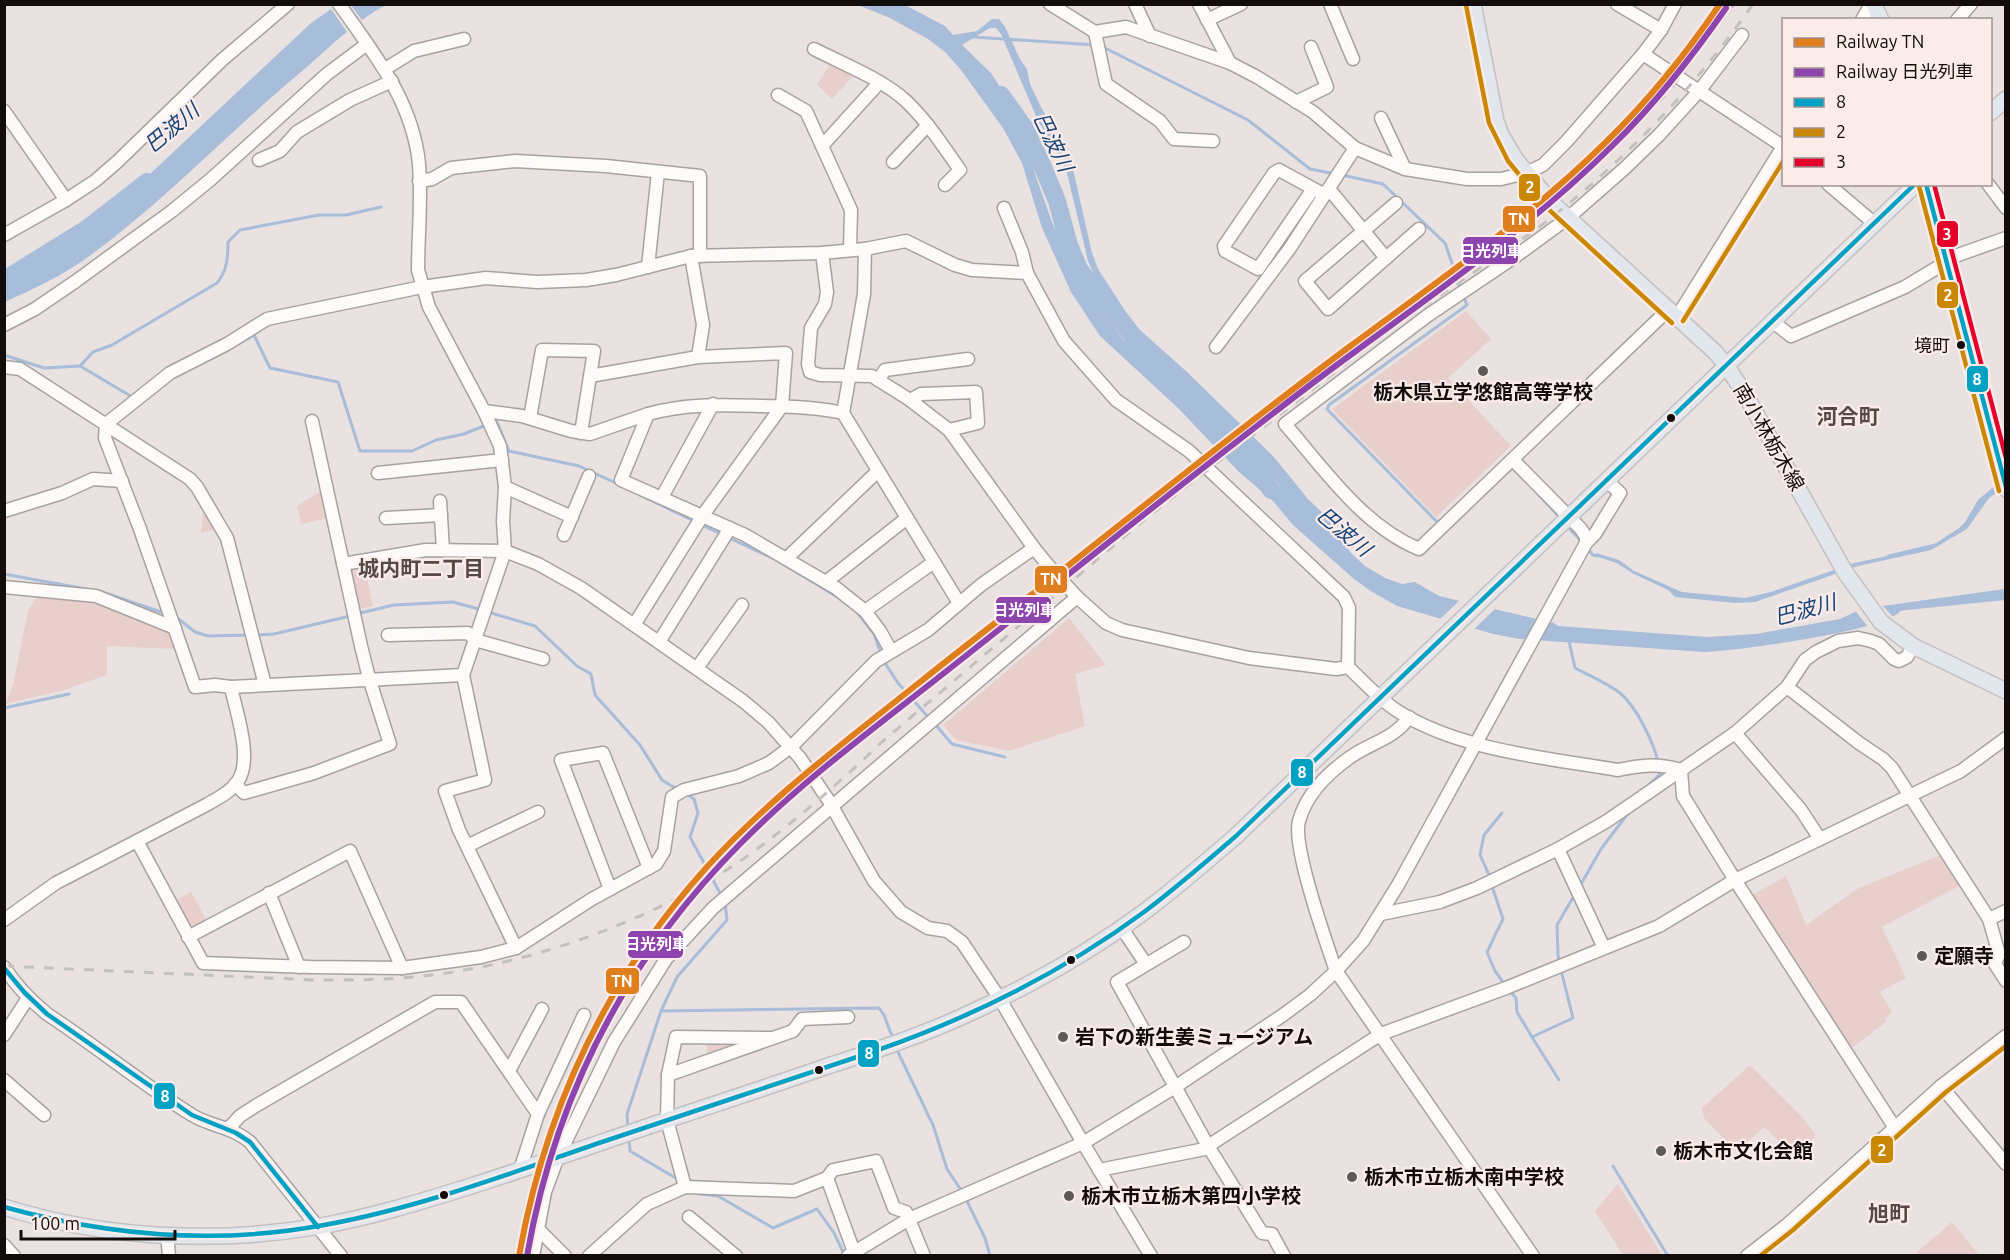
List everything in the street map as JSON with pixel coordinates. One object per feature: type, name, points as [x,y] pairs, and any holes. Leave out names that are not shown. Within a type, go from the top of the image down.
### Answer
[{"type":"main road","name":"南小林栃木線","points":[[1473,4],[1497,122],[1508,147],[1526,173],[1568,218],[1715,352],[1726,365],[1759,418],[1843,569],[1881,622],[1912,646],[2006,691]]},
{"type":"main road","points":[[1873,4],[1880,18]]},
{"type":"main road","points":[[4,1207],[75,1225],[167,1236],[234,1235],[318,1227],[390,1211],[520,1170],[913,1037],[1000,999],[1059,966],[1121,927],[1189,877],[1311,765],[1914,186]]},
{"type":"main road","points":[[1926,186],[2004,480]]},
{"type":"street","points":[[4,235],[95,181],[222,60],[288,4]]},
{"type":"street","points":[[339,4],[385,69],[406,112],[419,163],[418,270],[422,287],[429,307],[500,446],[505,487],[503,521],[506,551],[463,675],[485,780],[445,791],[516,948]]},
{"type":"street","points":[[1050,4],[1095,32],[1126,27],[1230,63],[1313,112],[1355,148],[1405,169],[1467,179],[1501,179],[1526,173],[1543,165],[1643,54],[1661,30],[1675,4]]},
{"type":"street","points":[[1135,4],[1150,36]]},
{"type":"street","points":[[1198,4],[1230,63]]},
{"type":"street","points":[[1207,20],[1241,4]]},
{"type":"street","points":[[1330,4],[1353,59]]},
{"type":"street","points":[[1617,4],[1661,30]]},
{"type":"street","points":[[1863,18],[1873,4]]},
{"type":"street","points":[[1959,18],[1971,4]]},
{"type":"street","points":[[1095,32],[1106,84],[1160,121],[1174,139],[1213,141]]},
{"type":"street","points":[[1742,35],[1700,90],[1659,135],[1568,218],[1427,316],[1286,424],[1355,506],[1405,543],[1419,549],[1673,313],[1782,148]]},
{"type":"street","points":[[385,69],[414,51],[464,39]]},
{"type":"street","points":[[4,325],[35,309],[172,212],[365,41]]},
{"type":"street","points":[[1296,102],[1327,87],[1311,47]]},
{"type":"street","points":[[814,49],[879,83],[905,100],[928,125],[960,170],[945,185]]},
{"type":"street","points":[[1643,54],[1782,145]]},
{"type":"street","points":[[259,160],[280,151],[297,132],[350,100],[392,81]]},
{"type":"street","points":[[822,146],[879,83]]},
{"type":"street","points":[[778,95],[806,111],[851,210],[850,250]]},
{"type":"street","points":[[4,111],[66,200]]},
{"type":"street","points":[[1381,118],[1405,169]]},
{"type":"street","points":[[893,162],[928,125]]},
{"type":"street","points":[[1216,347],[1278,264],[1355,148]]},
{"type":"street","points":[[419,181],[432,179],[451,168],[515,161],[606,166],[700,176],[696,256],[703,325],[698,357]]},
{"type":"street","points":[[1314,189],[1258,269],[1225,251],[1224,246],[1274,172],[1279,170],[1314,189],[1327,192],[1386,258]]},
{"type":"street","points":[[648,267],[658,172]]},
{"type":"street","points":[[1830,186],[1875,224]]},
{"type":"street","points":[[1990,186],[2006,208]]},
{"type":"street","points":[[1396,203],[1305,281],[1328,309],[1419,229]]},
{"type":"street","points":[[1004,208],[1022,252],[1027,273],[1064,341],[1116,400],[1189,451],[1344,597],[1350,608],[1347,667]]},
{"type":"street","points":[[1772,321],[1791,336],[1905,287],[1945,261],[2006,238]]},
{"type":"street","points":[[463,675],[195,687],[105,438],[106,424],[170,373],[227,344],[267,319],[422,287],[486,278],[537,282],[586,280],[696,256],[822,253],[865,249],[906,241],[955,265],[972,270],[1027,273]]},
{"type":"street","points":[[865,249],[864,294],[843,413],[959,603]]},
{"type":"street","points":[[822,253],[827,292],[825,304],[811,328],[808,364],[810,372],[820,375],[872,376],[910,400],[949,430],[1034,548],[1077,597],[1106,623],[1122,630],[1249,658],[1336,669],[1347,667]]},
{"type":"street","points":[[530,418],[542,351],[594,351],[581,433]]},
{"type":"street","points":[[590,376],[698,357],[786,353],[782,406],[703,515],[634,625]]},
{"type":"street","points":[[878,380],[885,370],[968,359]]},
{"type":"street","points":[[4,367],[20,369],[190,479],[197,487],[227,538],[265,685]]},
{"type":"street","points":[[910,400],[921,394],[976,392],[978,423],[949,430]]},
{"type":"street","points":[[484,411],[530,418],[590,434],[672,407],[713,404],[819,407],[843,413]]},
{"type":"street","points":[[662,497],[713,404]]},
{"type":"street","points":[[648,414],[621,480],[730,528],[826,582],[865,611],[891,651]]},
{"type":"street","points":[[235,784],[244,793],[314,773],[390,744],[369,678],[312,421]]},
{"type":"street","points":[[378,473],[502,460]]},
{"type":"street","points":[[1513,460],[1569,517],[1586,537],[1586,543]]},
{"type":"street","points":[[787,558],[878,471]]},
{"type":"street","points":[[564,535],[589,476]]},
{"type":"street","points":[[4,511],[62,493],[93,479],[122,481]]},
{"type":"street","points":[[827,1178],[851,1254],[909,1220],[1083,1143],[1175,1087],[1310,995],[1363,941],[1380,914],[1477,744],[1586,543],[1595,534],[1620,493],[1607,481]]},
{"type":"street","points":[[505,487],[572,517]]},
{"type":"street","points":[[440,501],[443,550]]},
{"type":"street","points":[[386,518],[441,515]]},
{"type":"street","points":[[826,582],[907,518]]},
{"type":"street","points":[[659,642],[730,528]]},
{"type":"street","points":[[136,841],[203,963],[402,968],[481,957],[516,948],[610,889],[656,864],[664,851],[672,797],[684,790],[739,776],[769,763],[792,746],[854,680],[876,661],[928,630],[1006,566],[1034,548]]},
{"type":"street","points":[[343,564],[416,552],[506,551],[538,564],[581,588],[743,701],[792,746],[832,806],[874,881],[901,912],[928,928],[947,931],[962,942],[1000,999],[1151,1256]]},
{"type":"street","points":[[865,611],[934,562]]},
{"type":"street","points":[[4,587],[96,596],[175,628]]},
{"type":"street","points":[[533,1256],[545,1192],[558,1157],[614,1042],[666,959],[714,908],[1077,597]]},
{"type":"street","points":[[697,668],[742,605]]},
{"type":"street","points":[[388,635],[468,633],[475,640],[543,660]]},
{"type":"street","points":[[1380,914],[1440,902],[1477,888],[1558,849],[1607,821],[1735,733],[1786,687],[1805,660],[1816,652],[1839,641],[1858,638],[1871,640],[1899,661],[1907,657],[1912,646]]},
{"type":"street","points":[[1347,667],[1381,698],[1409,717],[1432,729],[1477,744],[1618,770],[1663,765],[1682,770]]},
{"type":"street","points":[[4,920],[56,883],[208,804],[235,784],[243,767],[245,750],[231,687]]},
{"type":"street","points":[[1786,687],[1892,768],[1989,919],[2000,954],[1995,964],[2006,981]]},
{"type":"street","points":[[1409,717],[1404,726],[1350,757],[1326,778],[1305,804],[1298,823],[1298,844],[1336,971],[1529,1254]]},
{"type":"street","points":[[1735,733],[1802,810],[1820,839]]},
{"type":"street","points":[[1099,1170],[1209,1147],[1381,1034],[1659,926],[1735,880],[1961,771],[2006,738]]},
{"type":"street","points":[[610,889],[561,760],[603,753],[649,868]]},
{"type":"street","points":[[1311,765],[1326,778]]},
{"type":"street","points":[[1682,770],[1683,796],[1894,1128]]},
{"type":"street","points":[[468,846],[538,812]]},
{"type":"street","points":[[1558,849],[1604,948]]},
{"type":"street","points":[[188,937],[350,851],[402,968]]},
{"type":"street","points":[[269,893],[299,967]]},
{"type":"street","points":[[1989,919],[2006,911]]},
{"type":"street","points":[[1121,927],[1146,964]]},
{"type":"street","points":[[1184,942],[1117,982],[1209,1147],[1262,1233],[1272,1233],[1284,1256]]},
{"type":"street","points":[[4,967],[14,983],[47,1014],[194,1116],[229,1128],[250,1142],[341,1256]]},
{"type":"street","points":[[4,1035],[28,998]]},
{"type":"street","points":[[229,1128],[240,1116],[257,1105],[435,1002],[461,1002],[538,1114]]},
{"type":"street","points":[[509,1071],[542,1009]]},
{"type":"street","points":[[520,1170],[538,1114],[584,1015]]},
{"type":"street","points":[[668,1075],[793,1031],[802,1019],[848,1017]]},
{"type":"street","points":[[1754,1254],[1941,1086],[2006,1036]]},
{"type":"street","points":[[685,1187],[667,1120],[668,1075],[676,1038],[771,1038]]},
{"type":"street","points":[[4,1080],[44,1115]]},
{"type":"street","points":[[1941,1086],[2006,1164]]},
{"type":"street","points":[[590,1256],[647,1204],[685,1187],[794,1191],[827,1178],[833,1170],[876,1161],[894,1208],[906,1212],[924,1256]]},
{"type":"street","points":[[689,1217],[736,1256]]},
{"type":"street","points":[[538,1229],[565,1256]]},
{"type":"street","points":[[167,1236],[169,1256]]},
{"type":"street","points":[[4,1245],[14,1256]]},
{"type":"shaded area","points":[[831,63],[855,74],[832,99],[817,85]]},
{"type":"shaded area","points":[[1466,311],[1491,339],[1448,378],[1511,446],[1436,517],[1332,409]]},
{"type":"shaded area","points":[[323,490],[329,518],[301,524],[297,506]]},
{"type":"shaded area","points":[[207,512],[218,529],[201,533],[203,514]]},
{"type":"shaded area","points":[[364,564],[373,606],[359,609],[349,568]]},
{"type":"shaded area","points":[[38,595],[93,600],[172,631],[177,649],[107,646],[107,675],[64,690],[5,704],[13,685],[28,611]]},
{"type":"shaded area","points":[[1069,618],[1106,665],[1075,674],[1085,726],[1009,751],[956,740],[943,725]]},
{"type":"shaded area","points":[[1940,855],[1961,885],[1882,927],[1906,978],[1880,992],[1892,1012],[1886,1018],[1886,1022],[1849,1050],[1751,896],[1786,876],[1806,925],[1857,889]]},
{"type":"shaded area","points":[[191,892],[208,923],[191,932],[175,901]]},
{"type":"shaded area","points":[[754,1040],[707,1057],[707,1041]]},
{"type":"shaded area","points":[[1750,1065],[1803,1118],[1816,1135],[1796,1157],[1764,1127],[1737,1152],[1704,1118],[1702,1108]]},
{"type":"shaded area","points":[[1618,1184],[1662,1255],[1623,1255],[1595,1211]]},
{"type":"shaded area","points":[[1952,1222],[1979,1255],[1919,1255],[1916,1253]]},
{"type":"water","points":[[337,5],[386,5],[363,19],[342,36],[116,236],[68,270],[5,302],[5,282],[67,248],[117,210],[151,173],[311,23]]},
{"type":"water","points":[[858,5],[905,5],[945,26],[953,35],[977,31],[992,19],[999,19],[1027,69],[1030,84],[1041,107],[1067,153],[1073,169],[1092,253],[1098,269],[1126,312],[1139,329],[1187,372],[1273,456],[1308,499],[1333,523],[1339,537],[1351,553],[1365,566],[1385,578],[1402,584],[1415,582],[1439,596],[1554,623],[1558,626],[1708,637],[1756,634],[1840,619],[1861,609],[2005,589],[2005,600],[1900,611],[1868,626],[1808,639],[1704,652],[1520,639],[1493,634],[1397,606],[1354,579],[1293,525],[1274,502],[1239,472],[1178,408],[1100,336],[1071,292],[1042,228],[1022,163],[1003,128],[945,52],[928,39],[890,18]],"holes":[[[990,28],[996,28],[1001,34],[1039,123],[1054,144],[1067,173],[1088,261],[1105,299],[1143,347],[1198,395],[1261,462],[1280,486],[1253,465],[1123,339],[1095,302],[1073,267],[1052,222],[1024,135],[1009,101],[991,73],[962,45]]]},
{"type":"water","points":[[2005,477],[2005,487],[1989,498],[1967,529],[1931,550],[1858,566],[1755,602],[1735,603],[1675,597],[1668,590],[1632,573],[1617,563],[1595,556],[1596,553],[1619,560],[1634,571],[1682,592],[1745,598],[1771,592],[1854,563],[1930,547],[1959,528],[1978,500]]},
{"type":"pier","points":[[331,4],[351,5],[364,23],[349,35],[329,6]]},
{"type":"pier","points":[[1461,599],[1496,608],[1472,631],[1437,622]]},
{"type":"pier","points":[[1880,603],[1895,619],[1868,627],[1854,609]]},
{"type":"waterway","points":[[973,37],[1095,45]]},
{"type":"waterway","points":[[1101,46],[1248,120],[1310,169],[1336,174]]},
{"type":"waterway","name":"巴波川","points":[[1001,95],[1024,127],[1040,160],[1057,201],[1069,245],[1079,269],[1143,349],[1244,447],[1271,490]]},
{"type":"waterway","points":[[1342,175],[1383,184],[1445,243],[1461,289]]},
{"type":"waterway","name":"巴波川","points":[[4,280],[85,230],[147,182]]},
{"type":"waterway","points":[[4,355],[44,368],[80,366],[93,352],[112,345],[217,283],[226,264],[228,242],[240,230],[319,215],[346,215],[381,207]]},
{"type":"waterway","points":[[1440,525],[1327,409],[1329,405],[1467,305],[1463,295]]},
{"type":"waterway","points":[[215,357],[254,335],[270,368],[338,382],[360,451],[412,451],[436,440],[464,434],[486,425]]},
{"type":"waterway","points":[[80,366],[134,398]]},
{"type":"waterway","points":[[492,422],[496,420],[509,451],[579,466],[618,484]]},
{"type":"waterway","points":[[640,495],[696,522]]},
{"type":"waterway","points":[[1539,495],[1561,519]]},
{"type":"waterway","points":[[702,525],[723,535]]},
{"type":"waterway","points":[[1567,526],[1583,543]]},
{"type":"waterway","points":[[729,538],[775,559],[839,598],[857,612],[874,634],[881,654]]},
{"type":"waterway","points":[[1889,556],[1935,545]]},
{"type":"waterway","points":[[1587,548],[1593,555],[1598,556]]},
{"type":"waterway","points":[[4,574],[86,589]]},
{"type":"waterway","points":[[102,592],[164,613]]},
{"type":"waterway","points":[[356,614],[394,605],[453,602],[482,610]]},
{"type":"waterway","points":[[488,612],[535,626],[577,666],[591,674],[595,695],[640,745],[662,780],[677,789]]},
{"type":"waterway","points":[[257,635],[274,634],[350,616]]},
{"type":"waterway","points":[[176,617],[195,632],[208,636],[250,635]]},
{"type":"waterway","points":[[1569,641],[1575,668],[1615,689],[1632,707],[1648,735],[1658,762]]},
{"type":"waterway","points":[[883,660],[898,683],[929,718]]},
{"type":"waterway","points":[[4,708],[69,694]]},
{"type":"waterway","points":[[934,723],[952,744],[1005,757]]},
{"type":"waterway","points":[[1647,787],[1660,774],[1659,769]]},
{"type":"waterway","points":[[685,793],[694,799],[698,813],[690,837],[721,895]]},
{"type":"waterway","points":[[1580,886],[1601,849],[1629,812]]},
{"type":"waterway","points":[[1490,877],[1480,855],[1484,835],[1502,813]]},
{"type":"waterway","points":[[1492,886],[1503,919],[1487,952],[1495,971],[1506,986]]},
{"type":"waterway","points":[[1560,964],[1557,925],[1575,894]]},
{"type":"waterway","points":[[628,1127],[627,1114],[661,1011],[677,977],[727,920],[725,904]]},
{"type":"waterway","points":[[1559,1080],[1532,1037],[1573,1018],[1561,970]]},
{"type":"waterway","points":[[1510,991],[1516,998],[1517,1012],[1532,1037]]},
{"type":"waterway","points":[[661,1011],[879,1008],[893,1039]]},
{"type":"waterway","points":[[896,1048],[933,1125],[947,1169],[963,1193]]},
{"type":"waterway","points":[[629,1139],[630,1151],[679,1180]]},
{"type":"waterway","points":[[1613,1166],[1668,1256]]},
{"type":"waterway","points":[[697,1192],[718,1196],[773,1228],[817,1209],[834,1233],[844,1254]]},
{"type":"waterway","points":[[966,1199],[985,1238],[990,1256]]},
{"type":"railway","points":[[1558,200],[1624,139],[1669,91],[1734,4]]},
{"type":"railway","points":[[4,966],[315,980],[417,977],[465,970],[533,955],[599,933],[693,890],[735,865],[794,820],[883,741],[1177,494],[1384,335],[1535,230],[1580,194],[1634,145],[1685,91],[1753,4]]},
{"type":"rail line","name":"TN","points":[[519,1256],[530,1202],[545,1149],[563,1098],[585,1049],[610,1001],[639,954],[671,910],[725,848],[786,791],[872,720],[1264,412],[1514,224],[1576,170],[1637,110],[1680,59],[1720,4]]},
{"type":"rail line","name":"日光列車","points":[[527,1256],[556,1140],[601,1033],[630,983],[663,934],[699,888],[740,844],[818,773],[1180,486],[1314,382],[1468,269],[1543,209],[1613,145],[1644,113],[1687,62],[1726,8]]},
{"type":"transit line","name":"2","points":[[1466,5],[1489,123],[1508,161],[1546,207],[1672,323]]},
{"type":"transit line","name":"2","points":[[1683,321],[1782,163]]},
{"type":"transit line","name":"8","points":[[4,1207],[83,1225],[123,1231],[203,1236],[284,1231],[359,1218],[464,1189],[878,1050],[948,1023],[1016,991],[1113,934],[1168,894],[1236,836],[1913,186]]},
{"type":"transit line","name":"2","points":[[1919,186],[1999,491]]},
{"type":"transit line","name":"8","points":[[1927,186],[2006,487]]},
{"type":"transit line","name":"3","points":[[1935,186],[2006,458]]},
{"type":"transit line","name":"8","points":[[4,968],[47,1014],[192,1115],[236,1133],[250,1142],[318,1227]]},
{"type":"transit line","name":"2","points":[[1760,1256],[1793,1230],[1946,1092],[2006,1046]]},
{"type":"place","name":"境町","points":[[1961,345]]},
{"type":"place","name":"栃木県立学悠館高等学校","points":[[1483,371]]},
{"type":"place","name":"定願寺","points":[[1922,956]]},
{"type":"place","name":"岩下の新生姜ミュージアム","points":[[1063,1037]]},
{"type":"place","name":"栃木市文化会館","points":[[1661,1151]]},
{"type":"place","name":"栃木市立栃木南中学校","points":[[1352,1177]]},
{"type":"place","name":"栃木市立栃木第四小学校","points":[[1069,1196]]},
{"type":"district","name":"河合町","points":[[1848,417]]},
{"type":"district","name":"城内町二丁目","points":[[421,569]]},
{"type":"district","name":"旭町","points":[[1889,1214]]}]
